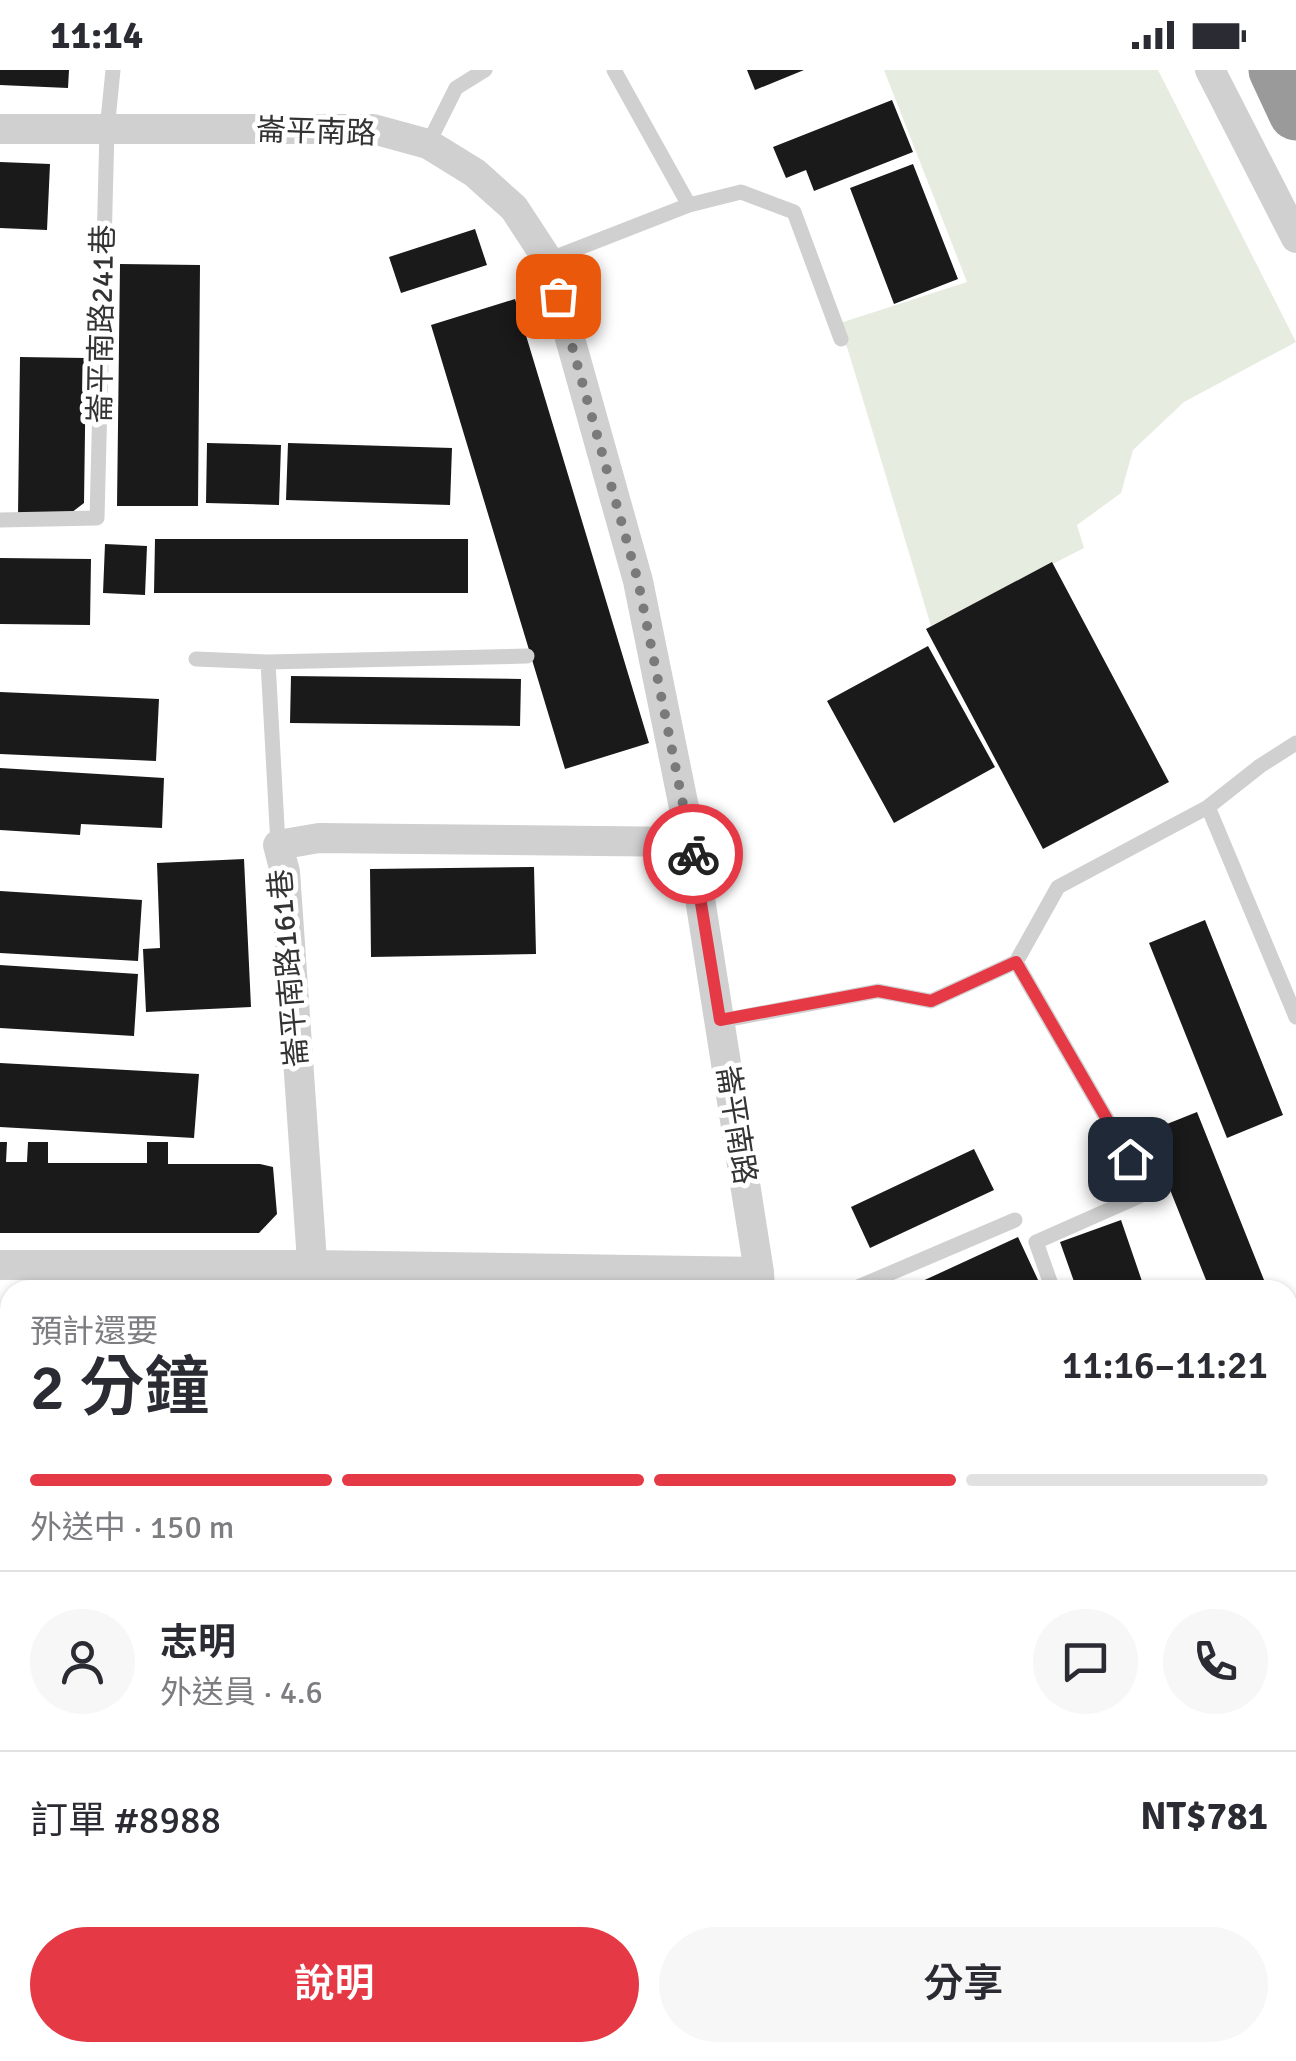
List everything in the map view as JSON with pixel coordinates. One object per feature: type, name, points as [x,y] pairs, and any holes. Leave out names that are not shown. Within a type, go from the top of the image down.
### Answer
[{"type":"highway","points":[[1276,70],[1296,113]]},
{"type":"street","points":[[1210,70],[1296,238]]},
{"type":"street","name":"崙平南路","points":[[0,129],[374,130],[428,144],[475,173],[514,208],[548,260],[638,581],[691,842],[760,1280]]},
{"type":"street","name":"崙平南路161巷","points":[[312,1278],[284,872],[278,845],[319,838],[691,842]]},
{"type":"street","points":[[0,1266],[312,1278],[611,1280]]},
{"type":"lane","name":"崙平南路241巷","points":[[0,520],[97,518],[107,130],[114,70]]},
{"type":"lane","points":[[428,144],[456,88],[485,70]]},
{"type":"lane","points":[[614,70],[689,205]]},
{"type":"lane","points":[[548,260],[689,205],[740,192],[794,212],[842,339]]},
{"type":"lane","points":[[196,659],[268,662],[526,656]]},
{"type":"lane","points":[[268,662],[278,845]]},
{"type":"lane","points":[[720,1020],[878,991],[931,1001],[1016,962],[1058,887],[1208,807],[1296,742]]},
{"type":"lane","points":[[1208,807],[1296,1017]]},
{"type":"lane","points":[[1016,962],[1149,1192],[1036,1242],[1049,1280]]},
{"type":"lane","points":[[874,1280],[1015,1220]]},
{"type":"shaded area","points":[[884,70],[1158,70],[1296,342],[1184,402],[1133,450],[1121,493],[1077,525],[1084,548],[931,626],[837,324],[967,282]]},
{"type":"building","points":[[0,70],[69,70],[68,88],[0,85]]},
{"type":"building","points":[[747,70],[804,70],[755,90]]},
{"type":"building","points":[[892,100],[913,152],[814,191],[806,170],[786,178],[773,147]]},
{"type":"building","points":[[0,162],[50,164],[47,230],[0,228]]},
{"type":"building","points":[[913,164],[958,279],[894,304],[850,188]]},
{"type":"building","points":[[475,229],[487,265],[401,293],[389,257]]},
{"type":"building","points":[[120,264],[200,265],[198,506],[117,506]]},
{"type":"building","points":[[515,299],[649,743],[565,769],[431,325]]},
{"type":"building","points":[[20,357],[86,358],[84,503],[67,516],[18,515]]},
{"type":"building","points":[[207,443],[281,445],[279,505],[206,503]]},
{"type":"building","points":[[288,443],[452,448],[450,505],[286,500]]},
{"type":"building","points":[[155,539],[468,539],[468,593],[154,593]]},
{"type":"building","points":[[105,544],[147,546],[145,595],[103,593]]},
{"type":"building","points":[[0,558],[91,559],[90,625],[0,624]]},
{"type":"building","points":[[1052,562],[1169,782],[1043,849],[926,629]]},
{"type":"building","points":[[928,646],[995,767],[894,823],[827,701]]},
{"type":"building","points":[[291,676],[521,679],[520,726],[290,723]]},
{"type":"building","points":[[0,692],[159,699],[156,761],[0,754]]},
{"type":"building","points":[[0,768],[164,778],[162,828],[81,824],[80,835],[0,830]]},
{"type":"building","points":[[244,859],[251,1007],[146,1012],[143,949],[160,948],[157,863]]},
{"type":"building","points":[[534,867],[536,954],[371,957],[370,869]]},
{"type":"building","points":[[0,891],[142,900],[138,961],[0,953]]},
{"type":"building","points":[[1205,920],[1283,1115],[1227,1138],[1149,943]]},
{"type":"building","points":[[0,965],[138,974],[134,1036],[0,1028]]},
{"type":"building","points":[[0,1063],[199,1074],[194,1138],[0,1127]]},
{"type":"building","points":[[1197,1112],[1264,1280],[1206,1280],[1147,1132]]},
{"type":"building","points":[[0,1142],[7,1142],[6,1162],[27,1162],[28,1142],[48,1142],[48,1163],[147,1163],[147,1142],[168,1142],[168,1164],[273,1167],[277,1214],[259,1233],[0,1233]]},
{"type":"building","points":[[974,1149],[994,1190],[870,1248],[851,1207]]},
{"type":"building","points":[[1121,1220],[1142,1280],[1073,1280],[1060,1242]]},
{"type":"building","points":[[1018,1237],[1038,1280],[925,1280]]},
{"type":"way so far","points":[[558,296],[638,581],[693,854]]},
{"type":"route","points":[[693,854],[720,1020],[878,991],[931,1001],[1016,962],[1130,1159]]}]
